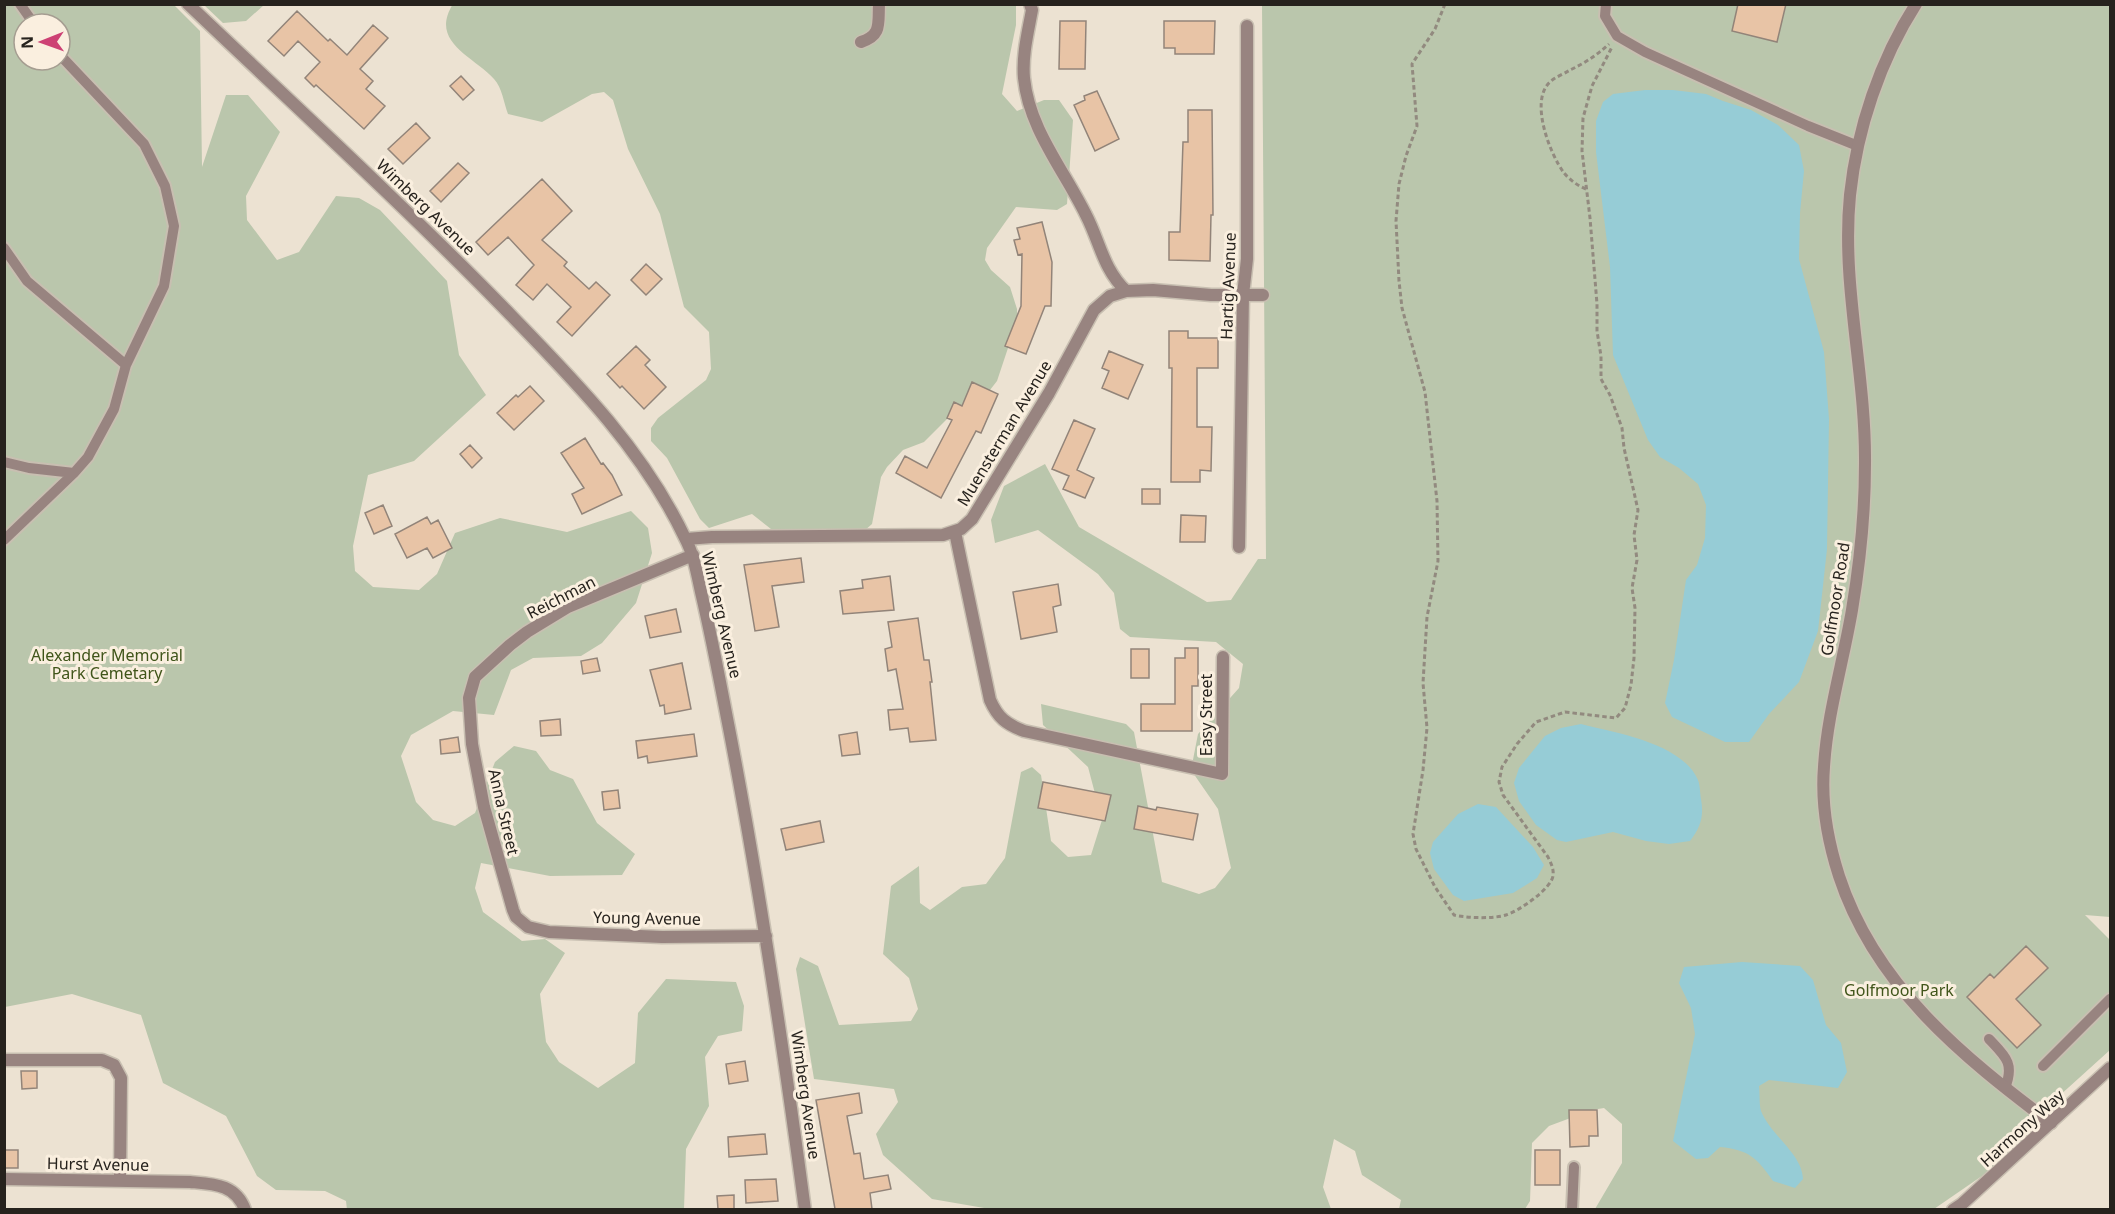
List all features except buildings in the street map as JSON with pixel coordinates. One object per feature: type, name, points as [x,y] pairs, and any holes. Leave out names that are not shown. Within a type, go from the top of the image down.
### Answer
[{"type":"street","name":"Wimberg Avenue","points":[[188,4],[399,204],[585,391],[615,427],[647,472],[686,539],[693,555],[707,615],[741,786],[766,936],[805,1209]]},
{"type":"street","points":[[861,42],[872,38],[877,32],[879,4]]},
{"type":"street","name":"Golfmoor Road","points":[[1916,4],[1872,96],[1858,146],[1850,195],[1847,261],[1864,415],[1865,464],[1860,561],[1830,717],[1824,766],[1828,834],[1838,874],[1852,913],[1884,968],[1943,1034],[2051,1124]]},
{"type":"street","points":[[1031,7],[1024,54],[1024,78],[1028,102],[1052,156],[1087,216],[1109,272],[1126,291],[1263,295]]},
{"type":"street","name":"Hartig Avenue","points":[[1239,547],[1243,295],[1247,259],[1247,26]]},
{"type":"street","name":"Muensterman Avenue","points":[[955,532],[972,519],[1049,393],[1094,310],[1110,296],[1126,291]]},
{"type":"street","points":[[686,539],[943,535],[955,532]]},
{"type":"street","name":"Easy Street","points":[[955,532],[990,700],[995,712],[1003,721],[1024,731],[1222,774],[1223,657]]},
{"type":"street","name":"Reichman","points":[[469,698],[475,677],[527,632],[568,607],[693,555]]},
{"type":"street","name":"Anna Street","points":[[469,698],[472,744],[484,807],[513,910],[516,917],[528,927]]},
{"type":"street","name":"Young Avenue","points":[[528,927],[549,932],[662,937],[766,936]]},
{"type":"street","points":[[4,1059],[102,1060],[109,1062],[118,1070],[121,1078],[120,1180]]},
{"type":"street","name":"Harmony Way","points":[[1953,1209],[1962,1204],[2110,1068]]},
{"type":"street","name":"Hurst Avenue","points":[[4,1179],[120,1180],[221,1185],[231,1190],[245,1209]]},
{"type":"lane","points":[[1606,4],[1605,16],[1617,36],[1645,52],[1808,126],[1858,146]]},
{"type":"lane","points":[[4,540],[88,457],[114,409],[126,365],[164,286],[174,226],[165,186],[144,144],[72,68]]},
{"type":"lane","points":[[4,248],[27,281],[126,365]]},
{"type":"lane","points":[[4,462],[74,473]]},
{"type":"lane","points":[[2043,1066],[2110,999]]},
{"type":"lane","points":[[1989,1039],[2008,1063],[2010,1076],[2006,1088]]},
{"type":"lane","points":[[1572,1209],[1574,1167]]},
{"type":"path","points":[[1445,4],[1435,29],[1412,64],[1417,126],[1399,184],[1396,221],[1401,299],[1425,392],[1437,511],[1438,561],[1426,617],[1423,683],[1426,728],[1423,770],[1413,834],[1416,849],[1435,887],[1454,915],[1466,918],[1506,915],[1546,889],[1553,877],[1553,867],[1548,857],[1503,795],[1499,782],[1502,767],[1517,744],[1536,722],[1565,712],[1616,718],[1625,708],[1631,686],[1635,648],[1635,608],[1632,588],[1637,560],[1634,535],[1638,510],[1624,448],[1622,428],[1611,395],[1600,379],[1601,356],[1597,331],[1597,304],[1582,151],[1583,118],[1592,86],[1617,36]]},
{"type":"path","points":[[1586,189],[1578,186],[1564,172],[1553,152],[1542,125],[1541,101],[1549,82],[1595,57],[1617,36]]},
{"type":"green space","points":[[453,4],[1016,5],[1016,25],[1002,94],[1017,111],[1044,100],[1059,100],[1073,120],[1067,204],[1057,210],[1016,207],[987,248],[985,260],[991,270],[1010,287],[1017,309],[1017,321],[997,381],[990,390],[950,416],[924,442],[903,450],[887,467],[881,477],[872,524],[864,531],[796,535],[771,529],[752,514],[709,528],[700,519],[667,458],[651,441],[651,428],[658,418],[706,380],[711,369],[709,332],[684,307],[660,214],[628,149],[613,100],[604,92],[592,94],[542,122],[508,114],[497,82],[465,55],[450,38],[446,29],[447,17]]},
{"type":"green space","name":"Alexander Memorial Park Cemetary","points":[[5,5],[174,5],[200,31],[202,167],[226,95],[248,95],[280,132],[246,196],[247,220],[277,260],[299,252],[336,196],[359,198],[380,210],[447,281],[459,355],[486,395],[414,461],[368,475],[353,546],[355,571],[373,587],[419,590],[437,574],[455,533],[500,518],[567,532],[631,511],[648,528],[652,553],[636,603],[602,643],[581,656],[533,658],[511,670],[494,715],[453,711],[411,735],[401,756],[416,802],[433,820],[455,826],[475,813],[495,762],[514,746],[536,751],[550,770],[573,779],[597,823],[635,854],[622,875],[550,876],[481,863],[475,888],[483,912],[522,941],[545,939],[565,953],[540,994],[546,1042],[559,1062],[598,1088],[635,1063],[638,1013],[666,979],[736,982],[744,1006],[742,1031],[718,1036],[705,1057],[709,1106],[686,1149],[684,1209],[347,1210],[346,1201],[325,1191],[276,1190],[257,1176],[226,1116],[163,1083],[141,1015],[72,994],[5,1007]]},
{"type":"green space","points":[[204,5],[264,5],[246,21],[223,23]]},
{"type":"green space","name":"Golfmoor Park","points":[[1262,5],[2110,5],[2110,917],[2085,915],[2110,940],[2110,1050],[2007,1143],[1995,1167],[1934,1209],[1595,1209],[1622,1163],[1622,1124],[1604,1108],[1592,1110],[1549,1126],[1532,1143],[1530,1201],[1525,1209],[1399,1209],[1401,1200],[1362,1175],[1355,1151],[1334,1139],[1323,1187],[1331,1209],[990,1209],[932,1199],[883,1155],[876,1134],[898,1102],[894,1089],[814,1079],[796,969],[800,957],[818,966],[839,1025],[911,1021],[918,1009],[909,978],[883,954],[891,886],[919,866],[920,903],[930,910],[962,887],[986,884],[1005,858],[1021,772],[1032,767],[1041,775],[1051,841],[1068,857],[1091,855],[1102,820],[1088,767],[1043,725],[1041,704],[1126,724],[1134,732],[1162,882],[1199,894],[1215,888],[1231,868],[1218,809],[1191,770],[1198,734],[1239,688],[1243,664],[1216,642],[1130,637],[1120,629],[1114,593],[1098,574],[1038,530],[995,543],[991,520],[1004,486],[1045,464],[1079,527],[1207,602],[1231,600],[1258,559],[1266,559]]},
{"type":"water","points":[[1645,90],[1673,90],[1706,94],[1751,110],[1778,125],[1799,145],[1804,171],[1799,259],[1824,352],[1829,419],[1827,549],[1818,631],[1799,682],[1769,714],[1749,742],[1725,742],[1672,717],[1665,703],[1686,580],[1697,565],[1705,538],[1706,505],[1698,484],[1679,468],[1660,457],[1648,440],[1613,355],[1610,267],[1596,152],[1596,121],[1603,102],[1613,94]]},
{"type":"water","points":[[1581,724],[1629,736],[1663,748],[1690,767],[1699,782],[1702,811],[1697,831],[1690,841],[1669,844],[1646,841],[1613,832],[1566,842],[1557,840],[1536,825],[1519,801],[1514,783],[1519,768],[1545,736],[1561,728]]},
{"type":"water","points":[[1478,804],[1496,807],[1533,847],[1544,865],[1537,878],[1513,893],[1464,901],[1453,895],[1434,869],[1430,853],[1433,842],[1458,814]]},
{"type":"water","points":[[1742,962],[1800,966],[1813,980],[1826,1025],[1841,1043],[1847,1072],[1838,1088],[1769,1080],[1759,1086],[1761,1111],[1772,1129],[1792,1153],[1801,1170],[1803,1179],[1795,1188],[1773,1181],[1756,1160],[1738,1150],[1720,1147],[1708,1158],[1696,1159],[1673,1141],[1695,1034],[1691,1008],[1679,983],[1684,967]]}]
